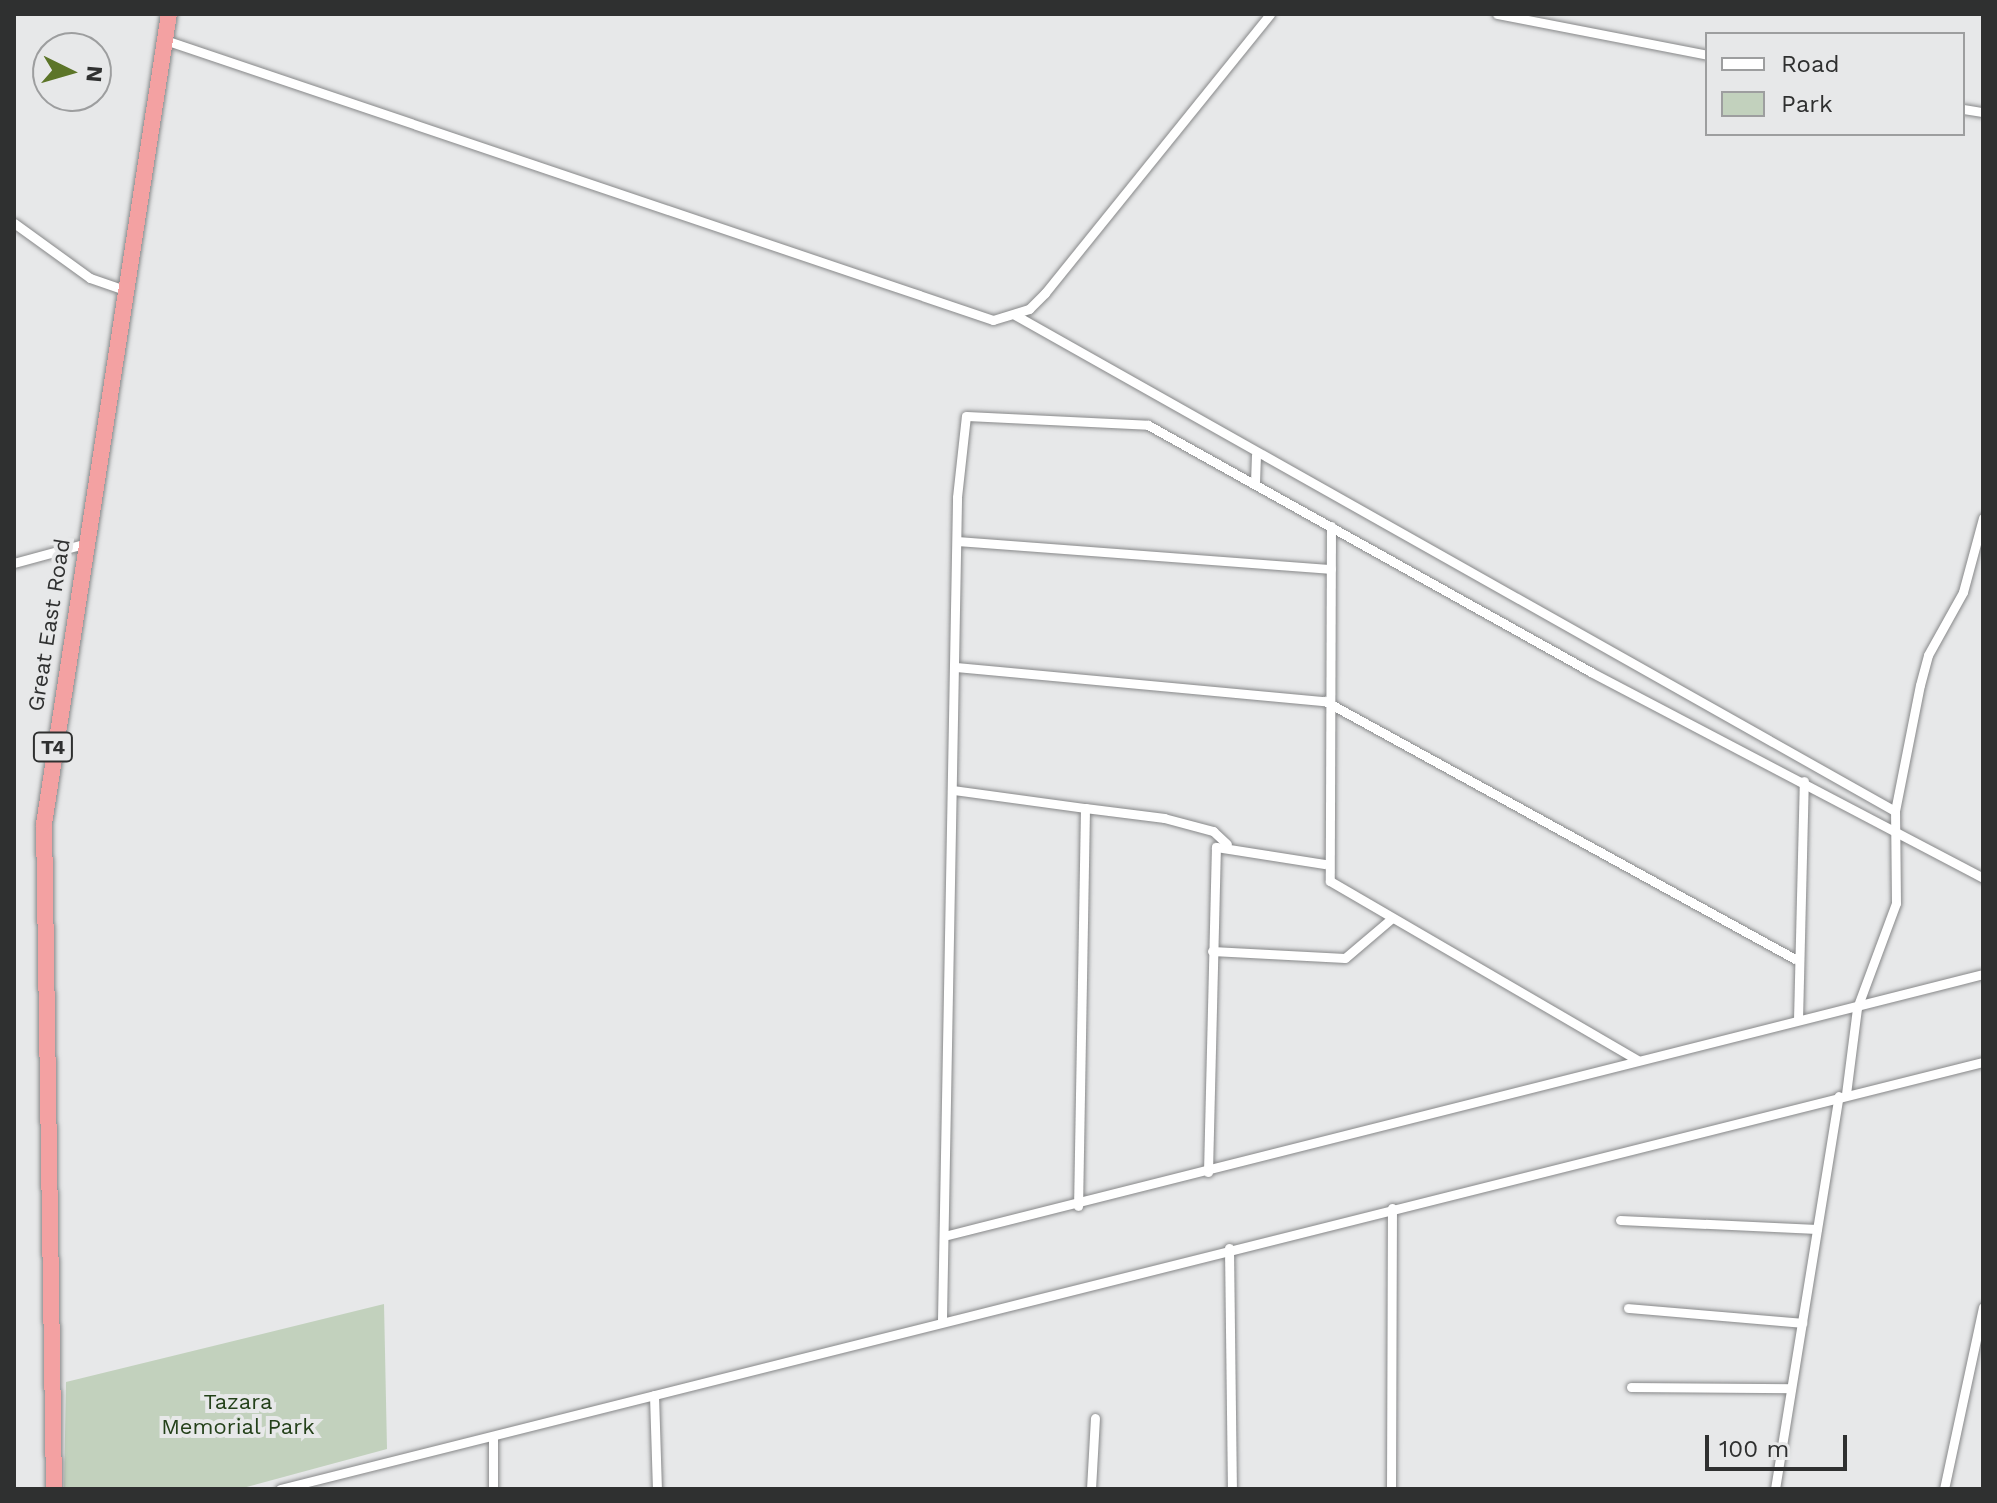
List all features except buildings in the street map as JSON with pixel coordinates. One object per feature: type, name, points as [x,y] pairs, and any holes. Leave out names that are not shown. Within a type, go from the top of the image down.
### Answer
[{"type":"highway","name":"Great East Road","points":[[54,1489],[41,862],[84,544],[169,14]]},
{"type":"street","points":[[1015,315],[1045,293],[1270,14]]},
{"type":"street","points":[[1497,14],[1705,55]]},
{"type":"street","points":[[165,40],[975,317],[1015,315],[1256,455],[1895,811]]},
{"type":"street","points":[[14,223],[90,278],[124,290]]},
{"type":"street","points":[[942,1319],[948,1235],[958,541],[966,416],[1148,425],[1804,781],[1893,833],[1983,878]]},
{"type":"street","points":[[1255,483],[1256,455]]},
{"type":"street","points":[[1775,1489],[1857,1008],[1896,903],[1895,811],[1928,655],[1963,592],[1983,518]]},
{"type":"street","points":[[1331,526],[1325,864],[1330,881],[1637,1060]]},
{"type":"street","points":[[958,541],[1331,569]]},
{"type":"street","points":[[14,563],[84,544]]},
{"type":"street","points":[[955,667],[1329,704],[1795,959]]},
{"type":"street","points":[[1798,1020],[1795,959],[1804,781]]},
{"type":"street","points":[[953,790],[1164,818],[1213,831],[1227,844]]},
{"type":"street","points":[[1078,1206],[1085,808]]},
{"type":"street","points":[[1208,1172],[1216,847],[1227,844],[1325,864]]},
{"type":"street","points":[[1212,951],[1345,958],[1391,919]]},
{"type":"street","points":[[948,1235],[1078,1206],[1637,1060],[1857,1008],[1983,974]]},
{"type":"street","points":[[280,1489],[320,1484],[942,1319],[1983,1062]]},
{"type":"street","points":[[1391,1489],[1392,1208]]},
{"type":"street","points":[[1620,1220],[1817,1229]]},
{"type":"street","points":[[1229,1248],[1232,1489]]},
{"type":"street","points":[[1944,1489],[1983,1307]]},
{"type":"street","points":[[1628,1308],[1802,1323]]},
{"type":"street","points":[[1631,1387],[1791,1388]]},
{"type":"street","points":[[654,1395],[657,1489]]},
{"type":"street","points":[[1091,1489],[1095,1418]]},
{"type":"street","points":[[493,1436],[493,1489]]},
{"type":"green space","name":"Tazara Memorial Park","points":[[384,1304],[387,1449],[239,1489],[64,1489],[66,1382]]}]
